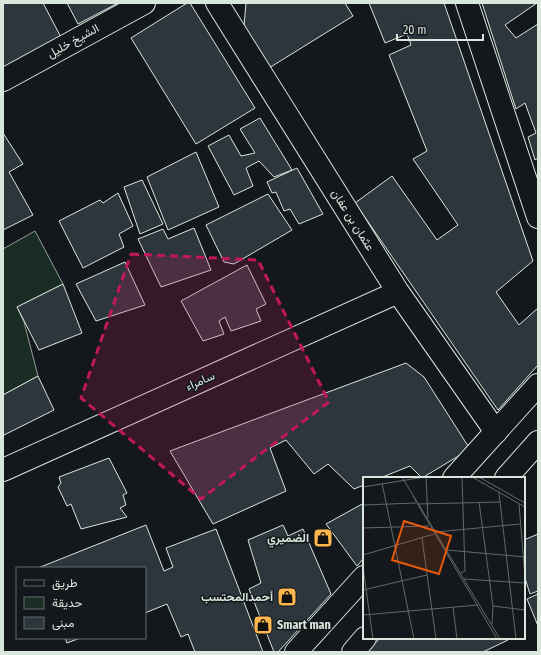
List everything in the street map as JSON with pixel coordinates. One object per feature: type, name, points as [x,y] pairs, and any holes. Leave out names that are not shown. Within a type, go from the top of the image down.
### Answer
[{"type":"street","name":"الشيخ خليل","points":[[3,80],[144,3]]},
{"type":"street","name":"عثمان بن عفان","points":[[217,3],[398,292],[496,432]]},
{"type":"street","points":[[467,3],[538,217]]},
{"type":"street","name":"سامراء","points":[[3,470],[398,292]]},
{"type":"street","points":[[455,477],[538,385]]},
{"type":"street","points":[[507,477],[536,449]]},
{"type":"street","points":[[296,652],[363,578]]},
{"type":"street","points":[[353,652],[364,639]]},
{"type":"highlighted area","points":[[131,254],[258,260],[329,402],[201,499],[81,398]]},
{"type":"green space","points":[[35,231],[63,284],[17,307],[24,322],[38,376],[3,395],[3,249]]},
{"type":"building","points":[[3,3],[43,3],[63,41],[3,72]]},
{"type":"building","points":[[67,3],[118,3],[78,24]]},
{"type":"building","points":[[187,3],[190,3],[255,108],[196,144],[131,38]]},
{"type":"building","points":[[246,3],[345,3],[353,16],[269,68],[244,26]]},
{"type":"building","points":[[369,3],[444,3],[533,261],[496,292],[519,325],[538,308],[538,365],[498,410],[355,203],[392,176],[437,240],[458,225],[413,159],[427,151],[389,55],[411,45],[407,34],[385,43]]},
{"type":"building","points":[[482,3],[537,3],[505,25],[516,38],[538,24],[538,158],[535,160],[528,137],[536,133],[525,103],[516,109]]},
{"type":"building","points":[[260,118],[292,170],[274,177],[259,161],[246,168],[253,186],[234,195],[208,146],[229,135],[241,156],[255,153],[240,129]]},
{"type":"building","points":[[3,133],[23,164],[9,172],[33,215],[3,230]]},
{"type":"building","points":[[196,152],[219,207],[168,230],[147,177]]},
{"type":"building","points":[[297,168],[323,214],[299,224],[290,209],[284,211],[276,192],[272,193],[267,182]]},
{"type":"building","points":[[142,180],[163,224],[140,234],[124,187]]},
{"type":"building","points":[[118,193],[133,226],[119,234],[124,247],[83,268],[59,221],[100,200],[103,203]]},
{"type":"building","points":[[268,194],[292,230],[234,264],[224,262],[206,225]]},
{"type":"building","points":[[194,228],[211,270],[161,287],[138,239],[163,229],[168,239]]},
{"type":"building","points":[[125,262],[145,305],[96,321],[76,284]]},
{"type":"building","points":[[247,265],[266,304],[256,309],[261,321],[231,331],[225,317],[219,321],[224,334],[203,341],[181,301]]},
{"type":"building","points":[[63,284],[82,333],[39,350],[17,307]]},
{"type":"building","points":[[406,363],[424,377],[470,449],[424,477],[421,477],[410,466],[382,477],[363,477],[363,485],[354,489],[328,464],[314,474],[286,440],[270,448],[286,491],[213,524],[170,451]]},
{"type":"building","points":[[38,376],[54,410],[4,435],[3,395]]},
{"type":"building","points":[[109,458],[127,493],[123,495],[126,505],[120,508],[127,517],[81,529],[71,504],[67,506],[58,487],[61,483],[59,477]]},
{"type":"building","points":[[363,504],[363,559],[357,566],[326,524]]},
{"type":"building","points":[[146,525],[164,571],[173,567],[166,548],[216,529],[263,652],[195,652],[188,634],[181,637],[167,604],[146,613],[146,567],[41,567]]},
{"type":"building","points":[[283,525],[288,536],[303,529],[331,594],[278,652],[274,652],[249,589],[261,583],[248,540]]},
{"type":"building","points":[[538,534],[538,591],[530,594],[525,578],[525,540]]},
{"type":"building","points":[[538,594],[538,626],[527,599]]},
{"type":"building","points":[[65,639],[77,639],[67,643]]},
{"type":"building","points":[[379,639],[508,639],[483,652],[367,652]]},
{"type":"place","name":"الضميري","points":[[323,538]]},
{"type":"place","name":"أحمدالمحتسب","points":[[287,597]]},
{"type":"place","name":"Smart man","points":[[263,625]]}]
